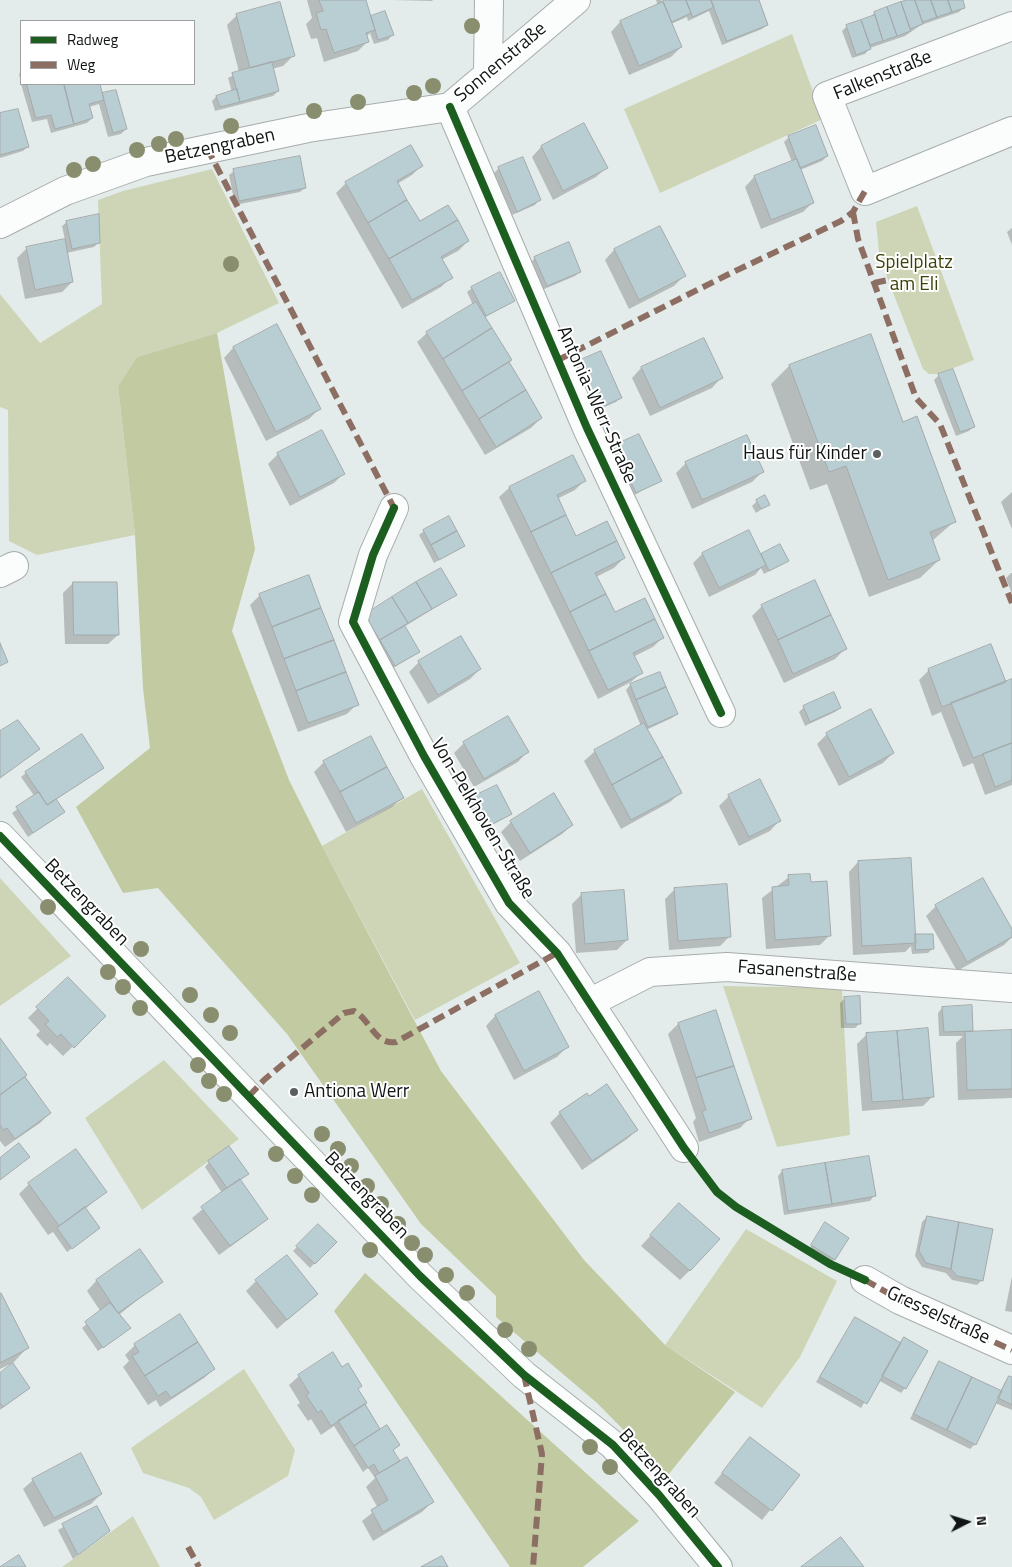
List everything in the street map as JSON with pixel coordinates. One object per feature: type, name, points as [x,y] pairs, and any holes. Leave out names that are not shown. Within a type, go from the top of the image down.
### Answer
[{"type":"street","points":[[488,72],[489,0]]},
{"type":"street","name":"Sonnenstraße","points":[[450,107],[488,72],[576,0]]},
{"type":"street","name":"Falkenstraße","points":[[1012,26],[827,96],[865,192],[1012,131]]},
{"type":"street","name":"Betzengraben","points":[[0,224],[65,191],[146,162],[308,128],[450,107]]},
{"type":"street","name":"Antonia-Werr-Straße","points":[[450,107],[587,428],[721,713]]},
{"type":"street","name":"Von-Pelkhoven-Straße","points":[[394,508],[372,555],[354,622],[424,756],[509,903],[557,953],[684,1148]]},
{"type":"street","name":"Betzengraben","points":[[0,836],[420,1276],[524,1375],[613,1445],[659,1494],[718,1567]]},
{"type":"street","name":"Fasanenstraße","points":[[589,1003],[650,972],[727,967],[1012,988]]},
{"type":"street","name":"Gresselstraße","points":[[865,1280],[900,1300],[1012,1350]]},
{"type":"green space","points":[[792,34],[823,119],[660,193],[624,109]]},
{"type":"green space","points":[[212,169],[279,303],[217,333],[137,357],[118,386],[135,535],[37,555],[9,541],[8,410],[0,407],[0,294],[40,343],[102,304],[98,200],[123,191]]},
{"type":"green space","name":"Spielplatz am Eli","points":[[917,206],[974,360],[938,374],[929,374],[923,369],[879,252],[876,222]]},
{"type":"green space","points":[[217,333],[255,549],[232,631],[289,780],[441,1071],[584,1260],[665,1345],[735,1392],[668,1475],[597,1403],[496,1317],[496,1296],[421,1224],[287,1034],[158,888],[123,893],[76,807],[150,748],[143,688],[135,535],[118,386],[137,357]]},
{"type":"green space","points":[[422,789],[520,963],[415,1020],[322,846]]},
{"type":"green space","points":[[0,878],[71,956],[0,1006]]},
{"type":"green space","points":[[723,986],[842,988],[850,1135],[777,1147]]},
{"type":"green space","points":[[164,1060],[239,1139],[142,1210],[85,1118]]},
{"type":"green space","points":[[746,1229],[837,1281],[800,1357],[762,1408],[665,1345]]},
{"type":"green space","points":[[365,1273],[639,1521],[583,1567],[510,1567],[334,1311]]},
{"type":"green space","points":[[244,1369],[295,1450],[288,1476],[214,1520],[201,1497],[189,1488],[143,1473],[131,1448]]},
{"type":"green space","points":[[133,1516],[160,1567],[62,1567]]},
{"type":"building","points":[[319,0],[366,0],[375,30],[366,33],[369,42],[334,53],[326,29],[321,30],[316,13],[323,11]]},
{"type":"building","points":[[663,0],[686,0],[691,13],[672,22]]},
{"type":"building","points":[[686,0],[711,0],[714,7],[693,17]]},
{"type":"building","points":[[711,0],[759,0],[768,25],[727,41]]},
{"type":"building","points":[[915,0],[923,24],[910,29],[901,2]]},
{"type":"building","points":[[915,0],[931,0],[937,17],[923,22]]},
{"type":"building","points":[[931,0],[948,0],[952,12],[937,17]]},
{"type":"building","points":[[948,0],[963,0],[965,8],[952,12]]},
{"type":"building","points":[[280,2],[295,56],[250,68],[236,14]]},
{"type":"building","points":[[663,2],[682,47],[639,66],[620,21]]},
{"type":"building","points":[[901,2],[911,31],[897,36],[887,7]]},
{"type":"building","points":[[887,7],[897,36],[883,41],[874,12]]},
{"type":"building","points":[[385,11],[394,35],[378,40],[371,16]]},
{"type":"building","points":[[875,15],[883,41],[870,45],[861,20]]},
{"type":"building","points":[[861,20],[871,49],[856,55],[846,25]]},
{"type":"building","points":[[272,62],[279,91],[240,102],[232,73]]},
{"type":"building","points":[[27,85],[64,85],[74,124],[55,129],[51,115],[36,118]]},
{"type":"building","points":[[64,85],[100,85],[104,100],[89,104],[93,118],[74,124]]},
{"type":"building","points":[[237,89],[240,102],[220,107],[216,96]]},
{"type":"building","points":[[116,90],[127,129],[113,133],[102,93]]},
{"type":"building","points":[[18,109],[29,147],[0,155],[0,113]]},
{"type":"building","points":[[584,123],[608,168],[563,191],[541,146]]},
{"type":"building","points":[[816,125],[828,156],[800,168],[788,136]]},
{"type":"building","points":[[411,145],[423,166],[397,181],[407,200],[368,223],[345,182]]},
{"type":"building","points":[[300,156],[306,188],[239,201],[233,169]]},
{"type":"building","points":[[523,157],[541,200],[517,212],[498,167]]},
{"type":"building","points":[[797,159],[814,203],[771,220],[754,176]]},
{"type":"building","points":[[407,200],[420,221],[448,205],[458,220],[389,259],[368,223]]},
{"type":"building","points":[[99,214],[100,243],[72,249],[66,221]]},
{"type":"building","points":[[458,220],[469,241],[441,257],[453,278],[412,300],[389,259]]},
{"type":"building","points":[[660,226],[686,276],[639,300],[614,249]]},
{"type":"building","points":[[65,239],[73,282],[35,290],[26,247]]},
{"type":"building","points":[[569,242],[581,272],[547,286],[534,257]]},
{"type":"building","points":[[500,272],[515,301],[486,316],[471,287]]},
{"type":"building","points":[[476,302],[492,328],[443,359],[426,332]]},
{"type":"building","points":[[277,324],[321,409],[276,432],[233,347]]},
{"type":"building","points":[[492,328],[512,360],[462,391],[443,359]]},
{"type":"building","name":"Haus für Kinder","points":[[871,334],[903,422],[917,416],[956,522],[930,532],[940,560],[888,580],[846,466],[829,472],[789,365]]},
{"type":"building","points":[[704,338],[723,378],[660,408],[641,367]]},
{"type":"building","points":[[601,351],[622,398],[596,409],[576,362]]},
{"type":"building","points":[[509,362],[526,390],[479,419],[462,391]]},
{"type":"building","points":[[953,369],[975,427],[960,432],[938,374]]},
{"type":"building","points":[[526,390],[542,418],[496,447],[479,419]]},
{"type":"building","points":[[322,430],[345,474],[300,497],[277,453]]},
{"type":"building","points":[[639,434],[662,481],[636,493],[613,446]]},
{"type":"building","points":[[747,435],[764,472],[702,500],[685,462]]},
{"type":"building","points":[[573,455],[586,481],[557,495],[566,515],[531,532],[509,487]]},
{"type":"building","points":[[765,495],[770,505],[761,509],[756,500]]},
{"type":"building","points":[[566,515],[576,536],[607,521],[617,541],[551,573],[531,532]]},
{"type":"building","points":[[449,516],[457,531],[431,545],[423,530]]},
{"type":"building","points":[[749,530],[766,565],[719,588],[702,553]]},
{"type":"building","points":[[457,531],[465,546],[439,560],[431,545]]},
{"type":"building","points":[[617,541],[625,558],[595,573],[606,594],[570,612],[551,573]]},
{"type":"building","points":[[780,544],[789,561],[769,571],[761,554]]},
{"type":"building","points":[[441,568],[457,595],[432,609],[416,582]]},
{"type":"building","points":[[309,575],[321,608],[272,627],[259,594]]},
{"type":"building","points":[[815,580],[831,615],[778,640],[761,605]]},
{"type":"building","points":[[73,582],[117,582],[119,635],[74,635]]},
{"type":"building","points":[[416,582],[432,609],[408,623],[392,597]]},
{"type":"building","points":[[606,594],[615,612],[645,598],[655,619],[589,651],[570,612]]},
{"type":"building","points":[[392,597],[408,623],[380,640],[364,615]]},
{"type":"building","points":[[321,608],[334,640],[284,659],[272,627]]},
{"type":"building","points":[[831,615],[847,649],[793,674],[778,640]]},
{"type":"building","points":[[655,619],[664,638],[633,653],[643,673],[608,690],[589,651]]},
{"type":"building","points":[[405,626],[420,652],[395,666],[380,640]]},
{"type":"building","points":[[461,636],[481,669],[438,695],[418,661]]},
{"type":"building","points":[[334,640],[346,672],[296,691],[284,659]]},
{"type":"building","points":[[0,643],[8,662],[0,666]]},
{"type":"building","points":[[991,644],[1006,682],[942,707],[928,669]]},
{"type":"building","points":[[346,672],[359,705],[308,723],[296,691]]},
{"type":"building","points":[[660,672],[666,687],[636,700],[630,684]]},
{"type":"building","points":[[1012,679],[1012,743],[973,758],[951,703]]},
{"type":"building","points":[[666,687],[678,714],[648,727],[636,700]]},
{"type":"building","points":[[834,692],[841,708],[810,722],[803,706]]},
{"type":"building","points":[[871,709],[894,753],[849,777],[826,733]]},
{"type":"building","points":[[508,716],[529,752],[484,779],[463,742]]},
{"type":"building","points":[[18,720],[40,749],[0,778],[0,731]]},
{"type":"building","points":[[644,723],[663,757],[612,785],[594,750]]},
{"type":"building","points":[[82,734],[104,768],[47,805],[25,772]]},
{"type":"building","points":[[371,736],[387,767],[340,792],[323,761]]},
{"type":"building","points":[[1012,743],[1012,780],[995,787],[983,754]]},
{"type":"building","points":[[663,757],[682,793],[631,820],[612,785]]},
{"type":"building","points":[[387,767],[404,798],[356,823],[340,792]]},
{"type":"building","points":[[760,779],[781,821],[749,837],[728,795]]},
{"type":"building","points":[[497,785],[512,814],[483,829],[468,799]]},
{"type":"building","points":[[39,792],[47,805],[56,799],[65,812],[33,833],[16,807]]},
{"type":"building","points":[[554,793],[573,825],[530,853],[510,821]]},
{"type":"building","points":[[911,858],[916,943],[862,946],[858,861]]},
{"type":"building","points":[[810,874],[811,882],[827,881],[831,936],[775,940],[772,887],[789,885],[788,875]]},
{"type":"building","points":[[983,878],[1012,929],[1012,937],[967,962],[935,905]]},
{"type":"building","points":[[727,884],[731,937],[678,941],[674,888]]},
{"type":"building","points":[[624,890],[628,940],[585,944],[581,893]]},
{"type":"building","points":[[915,934],[933,934],[934,949],[916,950]]},
{"type":"building","points":[[68,977],[106,1016],[74,1048],[61,1034],[57,1037],[45,1024],[49,1021],[36,1007]]},
{"type":"building","points":[[539,991],[569,1047],[524,1071],[495,1015]]},
{"type":"building","points":[[860,996],[861,1024],[846,1024],[844,997]]},
{"type":"building","points":[[972,1005],[973,1031],[944,1032],[942,1007]]},
{"type":"building","points":[[716,1010],[734,1066],[696,1078],[678,1023]]},
{"type":"building","points":[[928,1028],[934,1097],[903,1100],[897,1031]]},
{"type":"building","points":[[1012,1030],[1012,1089],[967,1090],[965,1032]]},
{"type":"building","points":[[897,1031],[903,1100],[872,1102],[866,1033]]},
{"type":"building","points":[[0,1038],[27,1075],[0,1095]]},
{"type":"building","points":[[734,1066],[752,1119],[709,1133],[702,1111],[706,1110],[696,1078]]},
{"type":"building","points":[[25,1077],[51,1113],[15,1139],[7,1128],[3,1130],[0,1125],[0,1095]]},
{"type":"building","points":[[607,1084],[638,1130],[592,1161],[559,1112],[587,1093],[589,1096]]},
{"type":"building","points":[[19,1143],[30,1157],[0,1180],[0,1158]]},
{"type":"building","points":[[229,1146],[249,1174],[227,1188],[208,1161]]},
{"type":"building","points":[[76,1149],[107,1192],[59,1226],[28,1183]]},
{"type":"building","points":[[869,1156],[876,1196],[832,1204],[825,1163]]},
{"type":"building","points":[[825,1163],[832,1204],[788,1211],[782,1170]]},
{"type":"building","points":[[240,1179],[268,1219],[230,1246],[201,1207]]},
{"type":"building","points":[[679,1203],[720,1239],[690,1271],[650,1235]]},
{"type":"building","points":[[85,1207],[100,1228],[72,1249],[57,1228]]},
{"type":"building","points":[[927,1216],[959,1222],[951,1269],[926,1263],[919,1251]]},
{"type":"building","points":[[825,1222],[849,1238],[835,1260],[811,1245]]},
{"type":"building","points":[[959,1222],[993,1229],[983,1281],[957,1276],[951,1269]]},
{"type":"building","points":[[318,1224],[337,1242],[315,1264],[296,1246]]},
{"type":"building","points":[[140,1249],[163,1282],[118,1313],[96,1280]]},
{"type":"building","points":[[287,1255],[318,1294],[287,1320],[255,1280]]},
{"type":"building","points":[[0,1294],[29,1348],[0,1363]]},
{"type":"building","points":[[110,1303],[131,1328],[103,1348],[85,1322]]},
{"type":"building","points":[[180,1314],[198,1342],[145,1376],[132,1356],[139,1352],[134,1344]]},
{"type":"building","points":[[855,1317],[901,1343],[867,1404],[820,1377]]},
{"type":"building","points":[[904,1337],[928,1351],[906,1389],[882,1376]]},
{"type":"building","points":[[198,1342],[215,1369],[171,1398],[166,1391],[158,1396],[145,1376]]},
{"type":"building","points":[[333,1352],[342,1367],[348,1363],[362,1386],[358,1389],[367,1403],[331,1426],[321,1410],[318,1413],[306,1395],[309,1393],[298,1375]]},
{"type":"building","points":[[939,1361],[972,1377],[947,1430],[914,1414]]},
{"type":"building","points":[[13,1363],[30,1388],[3,1407],[0,1403],[0,1373]]},
{"type":"building","points":[[1009,1376],[1012,1377],[1012,1405],[998,1398]]},
{"type":"building","points":[[972,1377],[1002,1391],[976,1445],[947,1430]]},
{"type":"building","points":[[365,1404],[380,1429],[354,1446],[338,1421]]},
{"type":"building","points":[[387,1425],[400,1445],[393,1450],[400,1461],[379,1473],[374,1464],[368,1468],[354,1446]]},
{"type":"building","points":[[750,1437],[800,1475],[772,1511],[722,1473]]},
{"type":"building","points":[[81,1453],[102,1494],[54,1518],[32,1479]]},
{"type":"building","points":[[407,1457],[434,1502],[383,1532],[371,1510],[388,1500],[375,1476]]},
{"type":"building","points":[[97,1506],[110,1531],[78,1555],[62,1524]]},
{"type":"building","points":[[841,1537],[864,1567],[801,1567]]},
{"type":"building","points":[[19,1555],[26,1567],[0,1567]]},
{"type":"building","points":[[442,1556],[448,1567],[421,1567]]},
{"type":"marked path","points":[[207,148],[394,508]]},
{"type":"marked path","points":[[558,360],[731,273],[841,221],[853,212],[865,191]]},
{"type":"marked path","points":[[853,212],[858,239],[916,398],[940,424],[1012,603]]},
{"type":"marked path","points":[[874,283],[888,280]]},
{"type":"marked path","points":[[249,1096],[264,1080],[344,1013],[354,1011],[383,1040],[396,1042],[557,953]]},
{"type":"marked path","points":[[865,1280],[900,1300],[1012,1350]]},
{"type":"marked path","points":[[524,1375],[542,1454],[533,1567]]},
{"type":"marked path","points":[[188,1547],[199,1567]]},
{"type":"cycle path","points":[[450,107],[587,428],[721,713]]},
{"type":"cycle path","points":[[394,508],[373,555],[353,622],[424,756],[509,903],[557,953],[684,1148],[717,1192],[736,1207],[830,1264],[865,1280]]},
{"type":"cycle path","points":[[0,836],[420,1276],[524,1375],[613,1445],[659,1495],[718,1567]]},
{"type":"place","name":"Haus für Kinder","points":[[877,454]]},
{"type":"place","name":"Antiona Werr","points":[[294,1092]]}]
